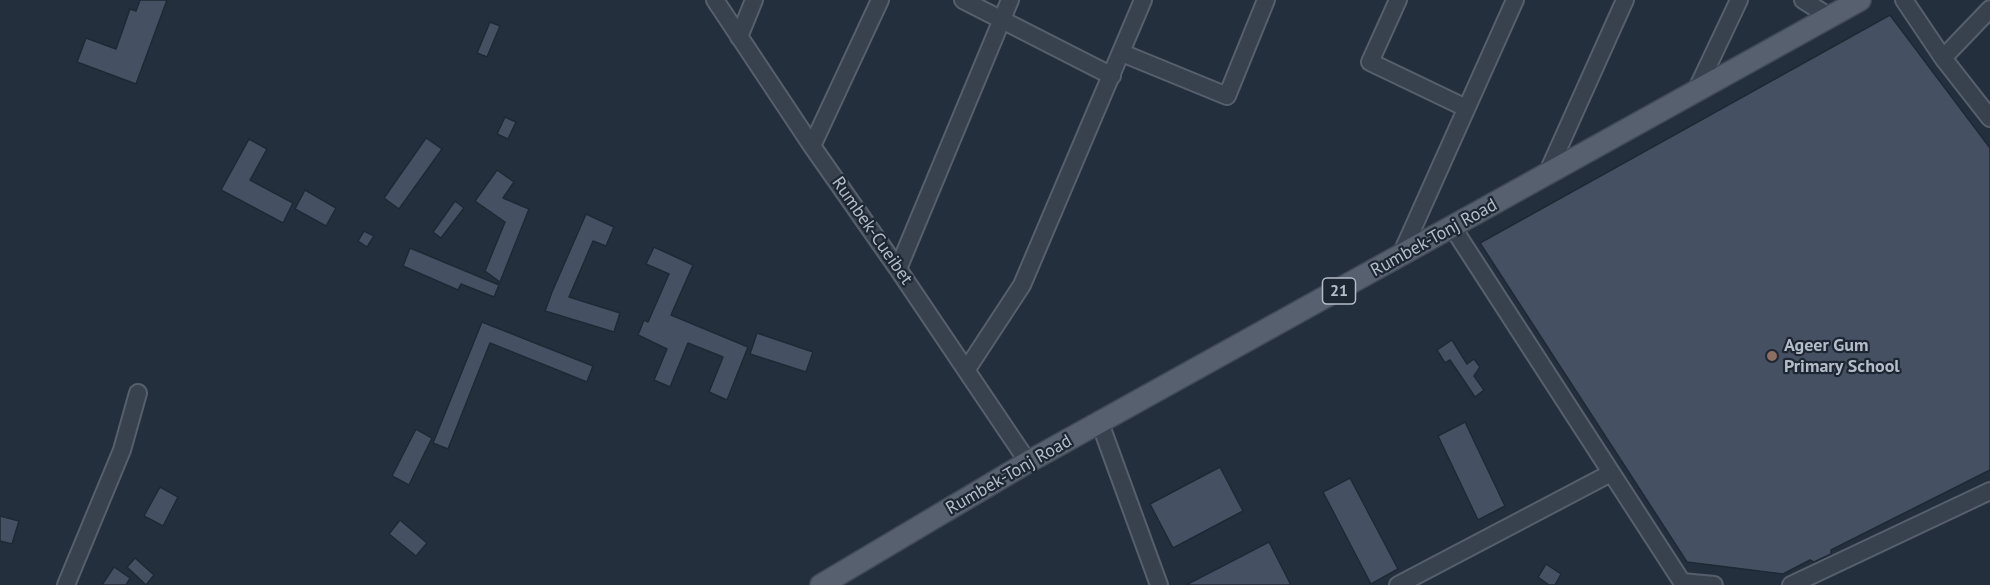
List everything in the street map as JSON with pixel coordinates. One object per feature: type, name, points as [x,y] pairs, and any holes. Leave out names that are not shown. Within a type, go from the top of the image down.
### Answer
[{"type":"main road","name":"Rumbek-Tonj Road","points":[[821,585],[1029,462],[1860,0]]},
{"type":"street","name":"Rumbek-Cueibet","points":[[715,0],[812,147],[1029,462]]},
{"type":"street","points":[[739,37],[754,0]]},
{"type":"street","points":[[812,147],[880,0]]},
{"type":"street","points":[[963,0],[1112,76]]},
{"type":"street","points":[[898,269],[1010,0]]},
{"type":"street","points":[[967,369],[1022,285],[1143,0]]},
{"type":"street","points":[[1122,53],[1227,96],[1266,0]]},
{"type":"street","points":[[1398,0],[1370,62],[1466,108]]},
{"type":"street","points":[[1400,257],[1515,0]]},
{"type":"street","points":[[1546,176],[1625,0]]},
{"type":"street","points":[[1695,93],[1739,0]]},
{"type":"street","points":[[1803,0],[1830,17]]},
{"type":"street","points":[[1904,0],[1943,58],[1990,118]]},
{"type":"street","points":[[1943,58],[1990,9]]},
{"type":"street","points":[[1453,228],[1684,583],[1714,585]]},
{"type":"street","points":[[66,585],[122,450],[138,393]]},
{"type":"street","points":[[1100,423],[1159,585]]},
{"type":"street","points":[[1398,585],[1611,472]]},
{"type":"street","points":[[1791,585],[1990,491]]},
{"type":"building","points":[[140,0],[167,0],[136,84],[77,62],[86,38],[116,49],[130,9],[136,11]]},
{"type":"building","name":"Ageer Gum Primary School","points":[[1890,15],[1990,148],[1990,470],[1831,550],[1831,554],[1814,562],[1810,560],[1783,574],[1687,562],[1480,243]]},
{"type":"building","points":[[490,22],[500,26],[487,57],[477,53]]},
{"type":"building","points":[[505,117],[516,122],[508,139],[497,134]]},
{"type":"building","points":[[426,138],[442,149],[399,209],[384,198]]},
{"type":"building","points":[[249,139],[267,149],[250,180],[293,203],[283,223],[221,190]]},
{"type":"building","points":[[497,170],[514,182],[503,198],[529,209],[500,282],[485,271],[505,222],[475,201]]},
{"type":"building","points":[[305,190],[336,208],[326,226],[295,209]]},
{"type":"building","points":[[455,201],[464,208],[441,238],[433,232]]},
{"type":"building","points":[[586,214],[614,227],[606,246],[593,241],[569,297],[620,313],[614,332],[545,311]]},
{"type":"building","points":[[364,231],[374,236],[367,247],[358,241]]},
{"type":"building","points":[[654,247],[693,265],[671,315],[748,347],[727,400],[709,392],[723,357],[688,343],[670,387],[654,380],[667,349],[638,335],[644,320],[648,322],[669,274],[646,264]]},
{"type":"building","points":[[410,248],[499,285],[494,297],[461,284],[458,290],[403,266]]},
{"type":"building","points":[[482,322],[593,366],[587,382],[490,343],[448,449],[433,443]]},
{"type":"building","points":[[757,333],[813,352],[806,372],[750,354]]},
{"type":"building","points":[[1452,340],[1467,364],[1474,359],[1480,367],[1474,376],[1484,390],[1475,397],[1450,360],[1445,363],[1437,350]]},
{"type":"building","points":[[1465,422],[1505,506],[1478,520],[1438,436]]},
{"type":"building","points":[[416,429],[432,438],[409,485],[392,476]]},
{"type":"building","points":[[1220,467],[1243,511],[1173,548],[1150,504]]},
{"type":"building","points":[[1350,478],[1398,569],[1371,584],[1323,492]]},
{"type":"building","points":[[160,487],[178,497],[163,526],[144,516]]},
{"type":"building","points":[[0,516],[19,521],[12,544],[0,541]]},
{"type":"building","points":[[400,520],[427,543],[416,556],[389,534]]},
{"type":"building","points":[[1269,542],[1291,585],[1186,585]]},
{"type":"building","points":[[135,558],[154,575],[146,585],[127,567]]},
{"type":"building","points":[[1546,564],[1561,574],[1555,585],[1549,585],[1538,577]]},
{"type":"building","points":[[114,567],[130,578],[126,585],[102,585]]},
{"type":"place","name":"Ageer Gum Primary School","points":[[1772,356]]}]
